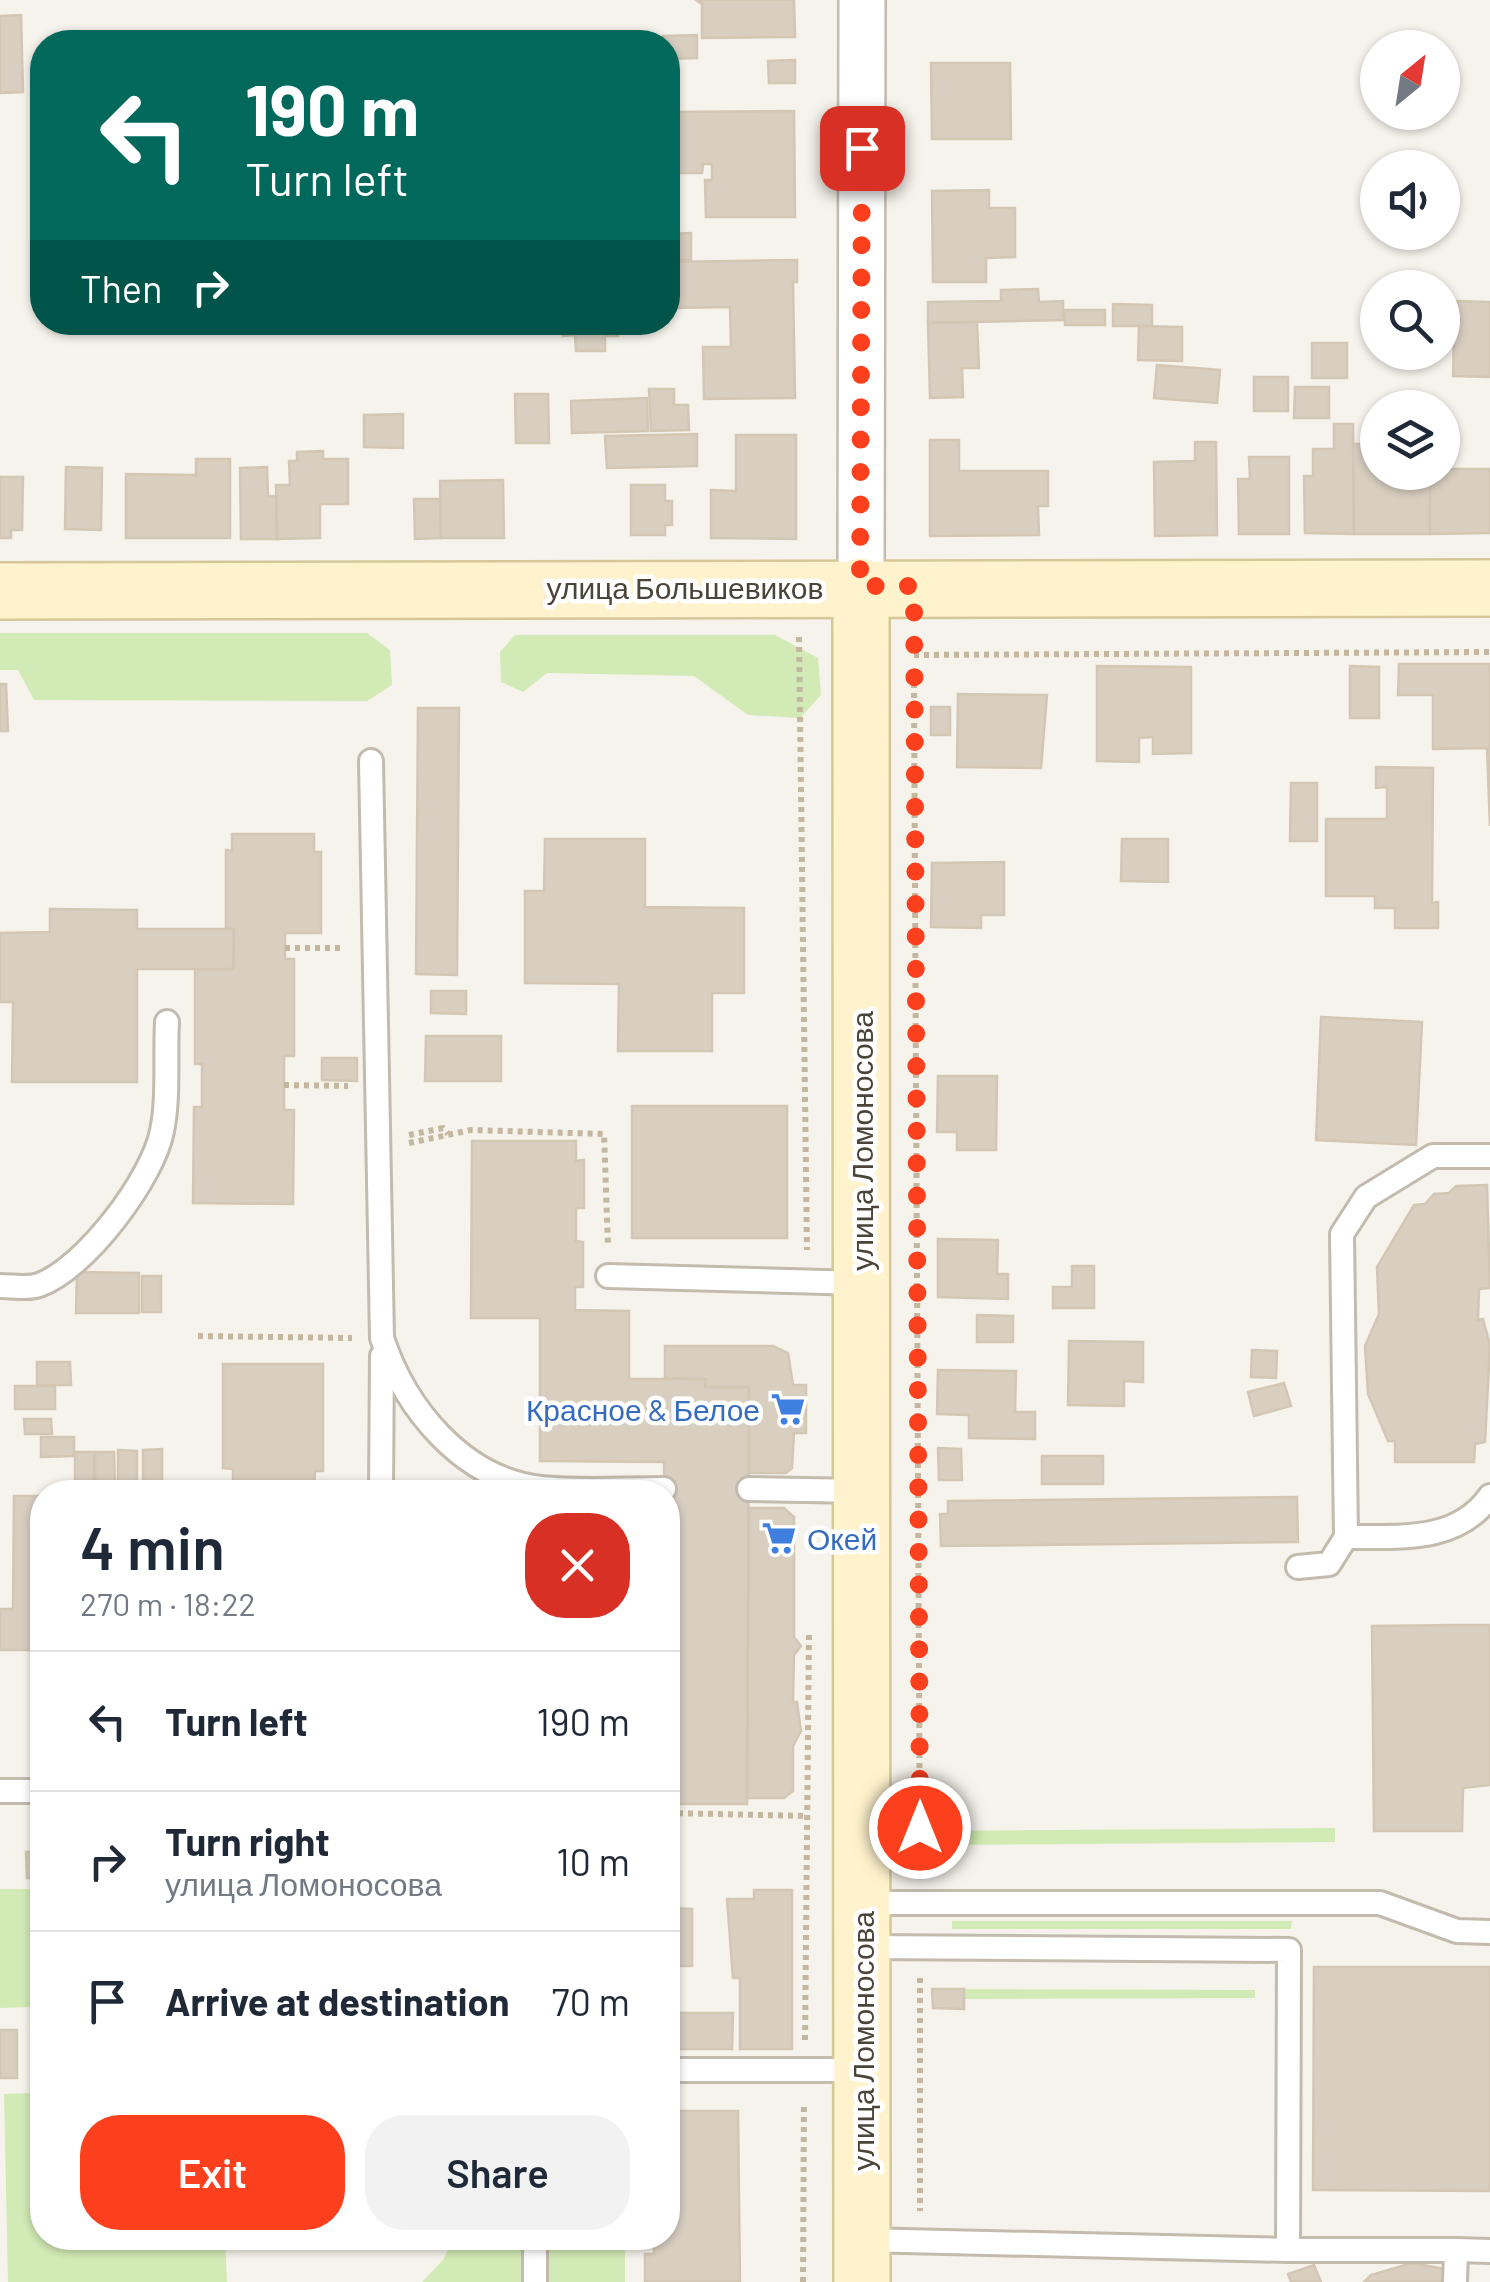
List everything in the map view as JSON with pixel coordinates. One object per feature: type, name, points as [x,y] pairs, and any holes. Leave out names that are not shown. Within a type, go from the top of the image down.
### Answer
[{"type":"street","name":"улица Ломоносова","points":[[862,0],[862,2261]]},
{"type":"street","name":"улица Большевиков","points":[[0,590],[1490,588]]},
{"type":"lane","points":[[371,760],[380,1145],[381,1480]]},
{"type":"lane","points":[[0,1286],[38,1286],[63,1270],[112,1224],[144,1178],[162,1131],[167,1022]]},
{"type":"lane","points":[[1298,1567],[1329,1564],[1346,1536],[1342,1234],[1366,1197],[1434,1156],[1490,1156]]},
{"type":"lane","points":[[608,1276],[861,1282]]},
{"type":"lane","points":[[382,1338],[395,1378],[424,1419],[451,1445],[486,1469],[518,1480]]},
{"type":"lane","points":[[748,1490],[862,1491]]},
{"type":"lane","points":[[1346,1536],[1417,1536],[1453,1528],[1490,1496]]},
{"type":"lane","points":[[0,1791],[30,1790]]},
{"type":"lane","points":[[862,1925],[920,1903],[1380,1902],[1457,1931],[1490,1932]]},
{"type":"lane","points":[[862,1925],[920,1947],[1289,1950],[1288,2250]]},
{"type":"lane","points":[[680,2070],[862,2070]]},
{"type":"lane","points":[[862,2261],[920,2242],[1490,2251]]},
{"type":"lane","points":[[535,2250],[535,2282]]},
{"type":"lane","points":[[1455,2282],[1456,2250]]},
{"type":"path","points":[[914,586],[920,1903]]},
{"type":"path","points":[[798,587],[807,1281]]},
{"type":"path","points":[[914,655],[1490,652]]},
{"type":"path","points":[[285,948],[374,948]]},
{"type":"path","points":[[284,1084],[378,1086]]},
{"type":"path","points":[[380,1145],[471,1130],[604,1134],[608,1276]]},
{"type":"path","points":[[198,1336],[382,1338]]},
{"type":"path","points":[[680,1813],[807,1816]]},
{"type":"path","points":[[920,1947],[920,2242]]},
{"type":"green space","points":[[0,633],[367,633],[390,650],[392,685],[367,701],[34,700],[18,670],[0,670]]},
{"type":"green space","points":[[515,635],[775,635],[818,658],[821,695],[800,718],[748,715],[694,676],[547,673],[523,692],[501,682],[500,652]]},
{"type":"green space","points":[[1335,1828],[1335,1842],[944,1845],[932,1831]]},
{"type":"green space","points":[[0,1889],[30,1889],[30,2007],[0,2008]]},
{"type":"green space","points":[[952,1921],[1292,1921],[1291,1929],[952,1929]]},
{"type":"green space","points":[[964,1989],[1255,1990],[1255,1998],[965,1999]]},
{"type":"green space","points":[[30,2093],[30,2250],[226,2250],[227,2282],[8,2282],[4,2094]]},
{"type":"green space","points":[[448,2250],[624,2250],[625,2282],[422,2282]]},
{"type":"building","points":[[696,0],[794,0],[795,37],[702,38],[702,4]]},
{"type":"building","points":[[21,15],[23,92],[0,93],[0,16]]},
{"type":"building","points":[[697,35],[697,58],[680,59],[680,36]]},
{"type":"building","points":[[795,60],[795,83],[769,83],[768,61]]},
{"type":"building","points":[[931,63],[1010,63],[1011,139],[932,139]]},
{"type":"building","points":[[794,111],[795,217],[706,217],[705,180],[712,180],[712,164],[703,164],[702,173],[680,173],[680,112]]},
{"type":"building","points":[[989,190],[989,208],[1015,208],[1015,257],[986,258],[986,282],[933,282],[932,191]]},
{"type":"building","points":[[680,233],[691,233],[691,260],[680,260]]},
{"type":"building","points":[[797,260],[797,282],[793,282],[795,398],[704,399],[703,347],[731,347],[730,307],[680,308],[680,262]]},
{"type":"building","points":[[1038,289],[1039,302],[1063,301],[1063,320],[928,323],[928,302],[1001,301],[1001,290]]},
{"type":"building","points":[[1460,301],[1490,302],[1490,377],[1453,376],[1453,370],[1460,370]]},
{"type":"building","points":[[1113,304],[1152,305],[1152,326],[1113,326]]},
{"type":"building","points":[[1065,310],[1105,310],[1105,325],[1065,325]]},
{"type":"building","points":[[977,322],[979,368],[962,368],[963,397],[930,398],[928,323]]},
{"type":"building","points":[[1139,326],[1182,327],[1182,361],[1138,360]]},
{"type":"building","points":[[575,335],[618,335],[605,336],[605,351],[576,351]]},
{"type":"building","points":[[1312,343],[1347,343],[1347,378],[1312,378]]},
{"type":"building","points":[[1157,365],[1220,370],[1217,403],[1154,398]]},
{"type":"building","points":[[1254,377],[1288,377],[1288,411],[1254,411]]},
{"type":"building","points":[[1295,387],[1329,387],[1329,418],[1294,418]]},
{"type":"building","points":[[649,389],[674,389],[674,405],[688,405],[689,430],[651,431]]},
{"type":"building","points":[[515,394],[548,394],[549,443],[516,443]]},
{"type":"building","points":[[647,398],[648,431],[572,433],[571,401]]},
{"type":"building","points":[[403,414],[403,448],[364,447],[364,415]]},
{"type":"building","points":[[1334,424],[1353,424],[1354,534],[1305,533],[1304,476],[1313,476],[1313,449],[1334,449]]},
{"type":"building","points":[[697,434],[697,466],[607,468],[605,436]]},
{"type":"building","points":[[736,435],[796,435],[796,539],[711,538],[711,490],[736,491]]},
{"type":"building","points":[[930,440],[959,440],[959,471],[1048,471],[1048,506],[1038,506],[1039,535],[930,536]]},
{"type":"building","points":[[1195,442],[1216,442],[1217,535],[1155,536],[1154,462],[1195,461]]},
{"type":"building","points":[[1353,444],[1360,444],[1360,490],[1430,490],[1430,534],[1354,534]]},
{"type":"building","points":[[323,451],[323,459],[348,459],[348,504],[320,504],[320,538],[277,539],[276,485],[290,485],[289,461],[297,461],[297,452]]},
{"type":"building","points":[[1249,457],[1289,457],[1289,534],[1239,534],[1238,479],[1250,479]]},
{"type":"building","points":[[196,459],[230,459],[230,538],[126,538],[126,474],[196,475]]},
{"type":"building","points":[[66,467],[102,468],[101,530],[65,529]]},
{"type":"building","points":[[267,467],[268,496],[276,496],[277,539],[241,539],[240,468]]},
{"type":"building","points":[[1460,469],[1490,469],[1490,533],[1430,534],[1430,490],[1460,490]]},
{"type":"building","points":[[0,477],[23,477],[22,530],[11,530],[11,538],[0,538]]},
{"type":"building","points":[[503,480],[504,538],[441,538],[440,481]]},
{"type":"building","points":[[631,485],[665,485],[665,501],[672,501],[672,525],[665,525],[665,535],[631,535]]},
{"type":"building","points":[[414,499],[440,499],[441,538],[415,539]]},
{"type":"building","points":[[1399,664],[1490,664],[1490,826],[1487,748],[1433,749],[1433,695],[1398,695]]},
{"type":"building","points":[[1097,666],[1191,667],[1191,753],[1153,754],[1153,737],[1139,738],[1139,762],[1097,761]]},
{"type":"building","points":[[1350,666],[1379,667],[1379,718],[1350,718]]},
{"type":"building","points":[[0,684],[6,684],[8,731],[0,731]]},
{"type":"building","points":[[958,694],[1047,695],[1041,768],[957,767]]},
{"type":"building","points":[[931,707],[950,707],[950,735],[931,735]]},
{"type":"building","points":[[418,708],[459,708],[457,975],[416,974]]},
{"type":"building","points":[[1376,767],[1433,768],[1432,903],[1438,902],[1438,928],[1395,928],[1395,908],[1375,908],[1375,896],[1326,896],[1326,819],[1387,819],[1387,787],[1376,788]]},
{"type":"building","points":[[1291,783],[1317,783],[1317,841],[1290,841]]},
{"type":"building","points":[[232,834],[314,834],[314,852],[321,852],[321,933],[285,933],[285,959],[294,959],[294,1056],[284,1056],[284,1110],[294,1110],[293,1204],[193,1203],[194,1107],[202,1107],[202,1064],[195,1064],[195,969],[233,969],[234,929],[226,929],[226,850],[232,851]]},
{"type":"building","points":[[545,839],[645,839],[645,907],[744,908],[744,993],[712,993],[712,1051],[618,1051],[619,984],[525,983],[525,891],[544,891]]},
{"type":"building","points":[[1122,839],[1168,839],[1168,882],[1121,881]]},
{"type":"building","points":[[1004,862],[1004,915],[981,915],[981,928],[931,927],[932,863]]},
{"type":"building","points":[[50,909],[137,910],[137,929],[234,929],[233,969],[137,969],[137,1082],[12,1082],[13,1002],[0,1002],[0,933],[50,932]]},
{"type":"building","points":[[431,991],[466,991],[466,1014],[431,1013]]},
{"type":"building","points":[[1321,1017],[1422,1022],[1416,1145],[1316,1140]]},
{"type":"building","points":[[426,1036],[501,1036],[501,1081],[425,1081]]},
{"type":"building","points":[[322,1058],[357,1058],[357,1081],[322,1080]]},
{"type":"building","points":[[938,1076],[997,1076],[996,1150],[957,1150],[957,1132],[937,1132]]},
{"type":"building","points":[[632,1106],[787,1106],[787,1238],[632,1238]]},
{"type":"building","points":[[472,1141],[576,1141],[576,1161],[584,1160],[584,1208],[576,1208],[576,1241],[583,1242],[583,1287],[575,1287],[575,1310],[629,1311],[629,1379],[706,1379],[705,1387],[749,1387],[747,1804],[680,1804],[680,1480],[664,1480],[664,1462],[540,1461],[540,1318],[471,1318]]},
{"type":"building","points":[[1487,1185],[1490,1288],[1479,1289],[1478,1320],[1483,1319],[1490,1345],[1485,1442],[1475,1444],[1474,1462],[1395,1462],[1395,1441],[1388,1441],[1368,1394],[1365,1346],[1379,1314],[1377,1267],[1414,1205],[1425,1204],[1434,1194],[1449,1193],[1456,1186]]},
{"type":"building","points":[[938,1239],[998,1240],[997,1274],[1008,1274],[1008,1299],[938,1297]]},
{"type":"building","points":[[1072,1266],[1094,1266],[1094,1308],[1053,1308],[1053,1287],[1072,1287]]},
{"type":"building","points":[[77,1272],[139,1273],[139,1313],[76,1313]]},
{"type":"building","points":[[142,1276],[161,1276],[161,1312],[142,1312]]},
{"type":"building","points":[[977,1315],[1013,1316],[1013,1342],[977,1342]]},
{"type":"building","points":[[1069,1341],[1143,1342],[1143,1382],[1124,1381],[1124,1406],[1068,1405]]},
{"type":"building","points":[[665,1346],[773,1346],[788,1353],[793,1385],[806,1385],[806,1433],[794,1433],[792,1468],[786,1473],[749,1473],[749,1387],[705,1387],[706,1379],[665,1378]]},
{"type":"building","points":[[1252,1350],[1277,1351],[1276,1378],[1251,1377]]},
{"type":"building","points":[[37,1362],[70,1362],[71,1385],[37,1385]]},
{"type":"building","points":[[223,1364],[323,1364],[323,1471],[315,1471],[315,1480],[233,1480],[233,1469],[223,1468]]},
{"type":"building","points":[[938,1370],[1016,1371],[1015,1412],[1035,1412],[1035,1439],[969,1438],[969,1415],[937,1414]]},
{"type":"building","points":[[1284,1383],[1291,1406],[1254,1416],[1248,1392]]},
{"type":"building","points":[[15,1386],[55,1386],[55,1409],[15,1409]]},
{"type":"building","points":[[24,1419],[51,1419],[52,1434],[25,1434]]},
{"type":"building","points":[[41,1437],[74,1437],[74,1456],[41,1457]]},
{"type":"building","points":[[938,1448],[961,1449],[962,1480],[939,1480]]},
{"type":"building","points":[[162,1449],[162,1480],[143,1480],[143,1450]]},
{"type":"building","points":[[118,1450],[137,1451],[137,1480],[118,1480]]},
{"type":"building","points":[[75,1452],[94,1452],[94,1480],[75,1480]]},
{"type":"building","points":[[95,1452],[114,1452],[115,1480],[95,1480]]},
{"type":"building","points":[[1042,1456],[1103,1456],[1103,1484],[1042,1484]]},
{"type":"building","points":[[14,1496],[30,1496],[30,1650],[0,1650],[0,1609],[13,1609]]},
{"type":"building","points":[[1297,1497],[1298,1542],[941,1546],[940,1514],[948,1514],[948,1501]]},
{"type":"building","points":[[749,1508],[784,1508],[794,1517],[794,1637],[801,1646],[794,1655],[793,1702],[797,1702],[801,1731],[793,1746],[793,1791],[784,1798],[747,1798]]},
{"type":"building","points":[[1490,1625],[1490,1785],[1463,1788],[1462,1831],[1374,1831],[1372,1626]]},
{"type":"building","points":[[26,1852],[30,1852],[30,1878]]},
{"type":"building","points":[[754,1890],[792,1890],[792,2049],[740,2049],[740,1978],[733,1978],[727,1899],[754,1899]]},
{"type":"building","points":[[680,1908],[692,1909],[692,1966],[680,1966]]},
{"type":"building","points":[[1314,1967],[1490,1967],[1490,2191],[1313,2190]]},
{"type":"building","points":[[932,1989],[964,1989],[964,2009],[933,2008]]},
{"type":"building","points":[[680,2013],[733,2013],[732,2049],[680,2049]]},
{"type":"building","points":[[0,2030],[17,2030],[17,2078],[0,2078]]},
{"type":"building","points":[[680,2111],[738,2111],[740,2282],[645,2282],[645,2254],[654,2254],[654,2250],[680,2250]]},
{"type":"building","points":[[1412,2263],[1455,2271],[1466,2282],[1364,2282],[1371,2275]]},
{"type":"building","points":[[1314,2265],[1321,2282],[1291,2282],[1288,2274]]},
{"type":"place","name":"Красное & Белое","points":[[788,1409]]},
{"type":"place","name":"Окей","points":[[779,1538]]},
{"type":"route","points":[[862,148],[860,586],[914,586],[920,1828]]}]
